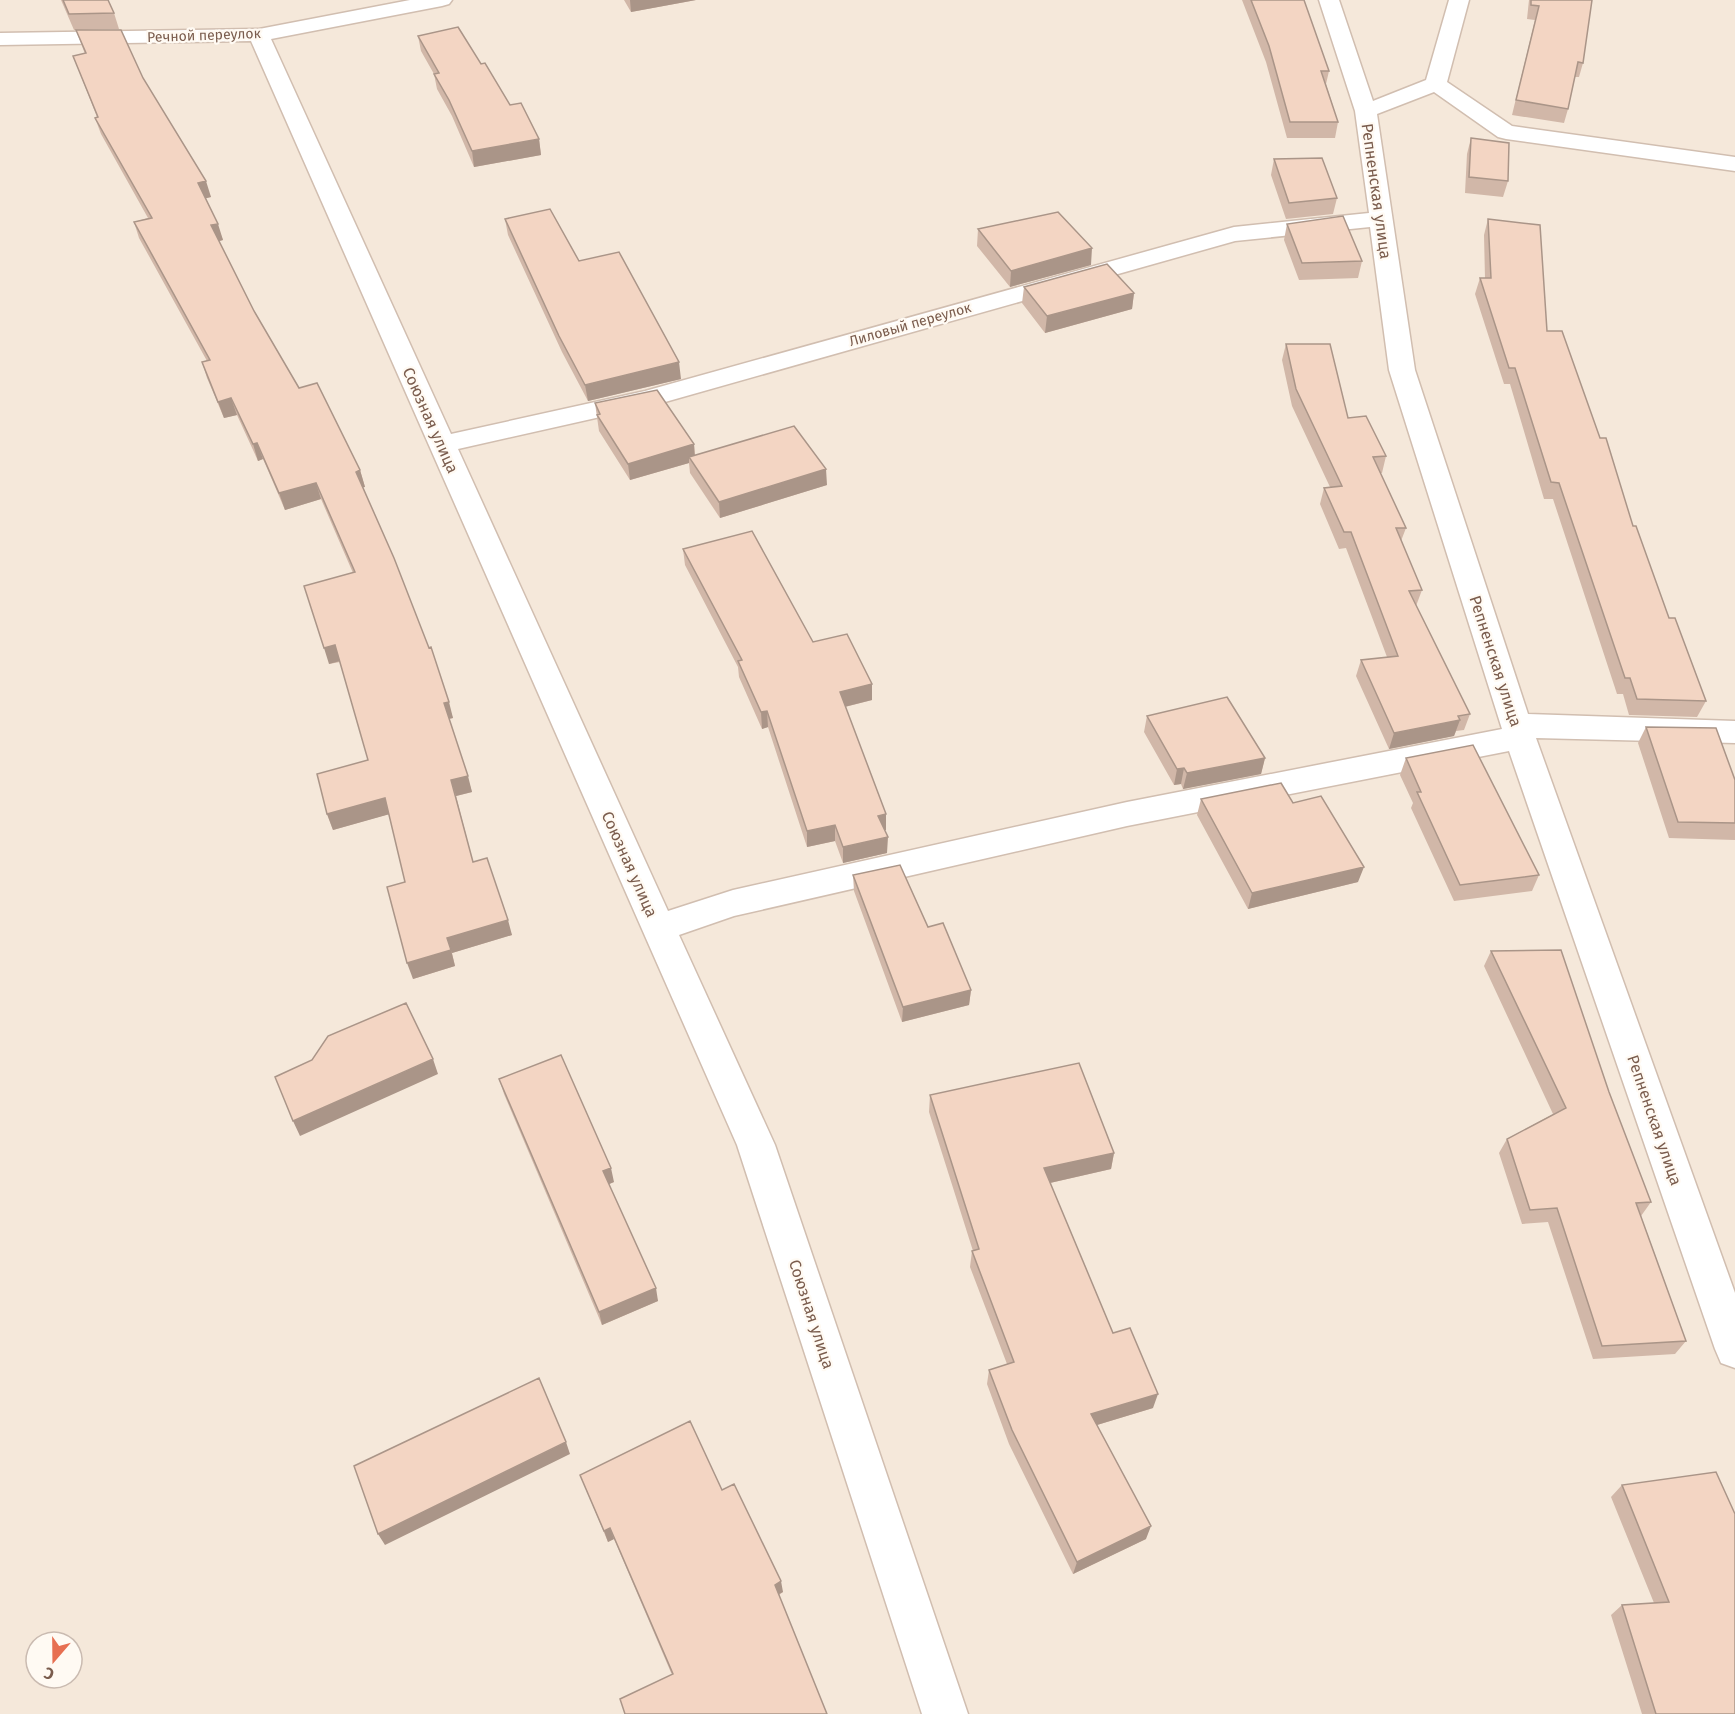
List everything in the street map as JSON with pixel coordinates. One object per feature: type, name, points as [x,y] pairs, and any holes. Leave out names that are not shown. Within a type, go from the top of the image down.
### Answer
[{"type":"street","name":"Речной переулок","points":[[0,39],[259,35],[442,0]]},
{"type":"street","points":[[1329,0],[1366,111]]},
{"type":"street","points":[[1460,0],[1436,84],[1506,132],[1735,164]]},
{"type":"street","name":"Союзная улица","points":[[259,35],[756,1145],[945,1714]]},
{"type":"street","name":"Репненская улица","points":[[1436,84],[1366,111],[1402,370],[1519,731],[1735,1349]]},
{"type":"street","name":"Лиловый переулок","points":[[442,444],[649,398],[1234,234],[1381,219]]},
{"type":"street","points":[[659,928],[733,903],[1127,814],[1519,731],[1735,732]]},
{"type":"shaded area","points":[[0,0],[1735,0],[1735,1714],[0,1714]]},
{"type":"building","points":[[63,0],[108,0],[114,13],[69,14]]},
{"type":"building","points":[[1251,0],[1304,0],[1329,71],[1321,71],[1338,122],[1290,122],[1269,46]]},
{"type":"building","points":[[1531,0],[1592,0],[1583,63],[1578,62],[1568,109],[1516,100],[1539,6],[1531,5]]},
{"type":"building","points":[[458,27],[481,64],[485,63],[510,105],[521,103],[539,139],[472,151],[449,100],[434,74],[439,73],[418,36]]},
{"type":"building","points":[[76,30],[121,30],[143,78],[206,181],[198,183],[218,224],[211,225],[254,311],[299,388],[317,383],[360,470],[356,472],[394,558],[429,648],[431,647],[449,702],[444,703],[468,776],[451,780],[473,862],[487,858],[508,920],[447,938],[451,950],[407,963],[387,887],[405,882],[385,798],[327,814],[317,774],[368,760],[335,645],[324,648],[304,586],[355,572],[316,483],[279,493],[257,443],[253,444],[231,398],[218,402],[202,362],[210,360],[134,222],[152,218],[95,118],[98,117],[73,56],[86,53]]},
{"type":"building","points":[[1471,138],[1509,143],[1508,181],[1469,177]]},
{"type":"building","points":[[1322,158],[1337,198],[1289,203],[1274,159]]},
{"type":"building","points":[[550,209],[579,261],[619,252],[679,362],[585,385],[559,336],[505,219]]},
{"type":"building","points":[[1058,212],[1092,248],[1011,271],[978,229]]},
{"type":"building","points":[[1343,216],[1362,261],[1302,263],[1287,224]]},
{"type":"building","points":[[1488,219],[1540,225],[1547,331],[1562,331],[1600,438],[1606,438],[1633,526],[1636,526],[1669,618],[1675,618],[1706,701],[1637,699],[1630,678],[1625,678],[1559,483],[1551,482],[1515,368],[1509,368],[1480,278],[1491,278]]},
{"type":"building","points":[[1107,264],[1134,293],[1047,316],[1024,287]]},
{"type":"building","points":[[1286,344],[1330,344],[1348,418],[1366,416],[1386,456],[1373,457],[1406,528],[1396,528],[1422,590],[1409,591],[1470,714],[1458,716],[1460,720],[1394,733],[1361,660],[1398,656],[1351,532],[1344,532],[1324,488],[1342,486],[1296,389]]},
{"type":"building","points":[[657,390],[694,444],[628,464],[597,415],[600,414],[595,403]]},
{"type":"building","points":[[794,426],[826,469],[719,502],[689,457]]},
{"type":"building","points":[[752,531],[813,642],[847,634],[872,684],[840,692],[886,814],[878,816],[888,837],[843,847],[835,825],[807,831],[767,711],[761,712],[738,661],[742,660],[683,549]]},
{"type":"building","points":[[1227,697],[1265,758],[1187,773],[1184,768],[1177,769],[1147,716]]},
{"type":"building","points":[[1646,727],[1716,728],[1735,780],[1735,823],[1678,822]]},
{"type":"building","points":[[1473,745],[1539,875],[1460,885],[1417,792],[1421,792],[1406,758]]},
{"type":"building","points":[[1281,783],[1293,803],[1321,796],[1364,867],[1252,893],[1201,799]]},
{"type":"building","points":[[900,865],[928,927],[943,923],[971,990],[903,1007],[853,875]]},
{"type":"building","points":[[1561,950],[1609,1092],[1651,1202],[1636,1203],[1686,1341],[1602,1346],[1557,1208],[1530,1210],[1507,1139],[1566,1108],[1491,951]]},
{"type":"building","points":[[406,1003],[433,1059],[293,1121],[275,1077],[312,1060],[328,1036]]},
{"type":"building","points":[[561,1055],[611,1168],[603,1171],[656,1288],[599,1312],[499,1079]]},
{"type":"building","points":[[1079,1063],[1114,1153],[1044,1168],[1113,1333],[1130,1328],[1158,1394],[1091,1414],[1151,1526],[1077,1562],[1012,1430],[989,1370],[1014,1362],[972,1251],[979,1249],[930,1095]]},
{"type":"building","points":[[539,1378],[566,1442],[378,1534],[354,1466]]},
{"type":"building","points":[[690,1421],[722,1490],[734,1484],[781,1581],[775,1585],[827,1714],[625,1714],[620,1699],[673,1674],[610,1528],[604,1531],[580,1475]]},
{"type":"building","points":[[1716,1472],[1735,1514],[1735,1714],[1656,1714],[1622,1605],[1669,1602],[1622,1485]]}]
